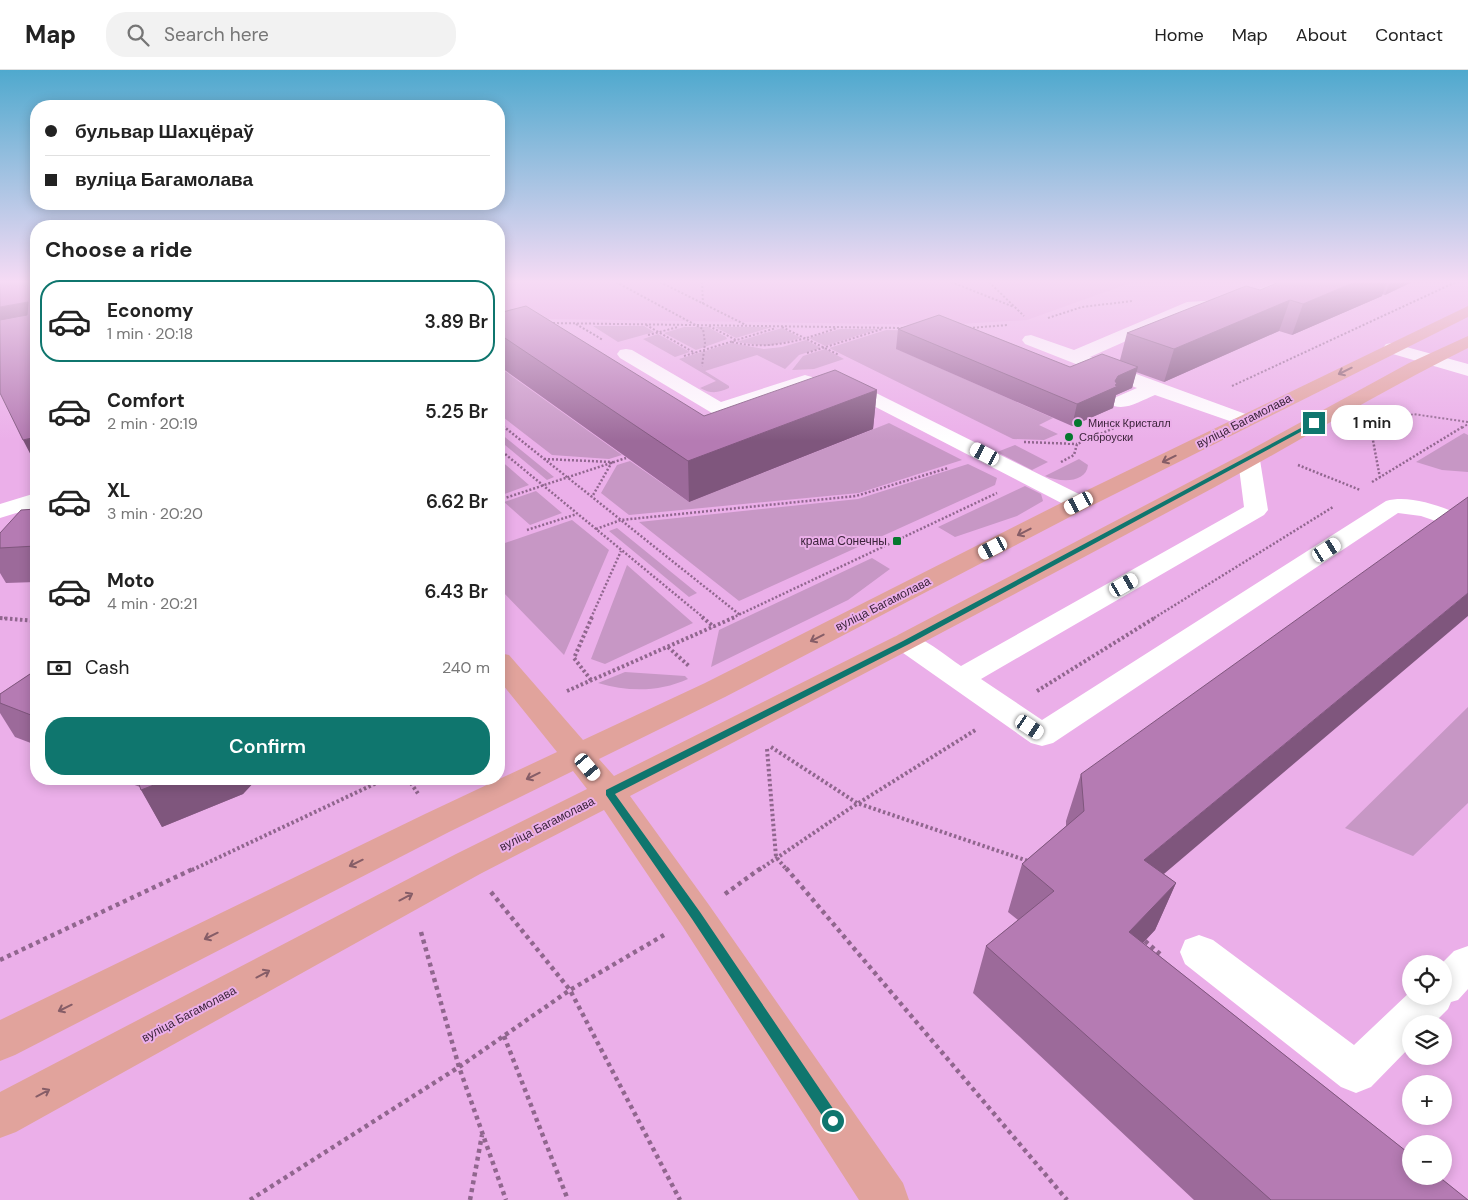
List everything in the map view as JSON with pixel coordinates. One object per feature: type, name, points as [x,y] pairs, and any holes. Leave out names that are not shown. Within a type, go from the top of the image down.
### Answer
[{"type":"main road","name":"вуліца Багамолава","points":[[0,1040],[577,755],[715,690],[1079,503],[1419,335]]},
{"type":"main road","name":"вуліца Багамолава","points":[[0,1116],[468,864],[906,642],[1249,460],[1415,367],[1468,341]]},
{"type":"main road","points":[[505,669],[609,792],[696,916],[886,1200]]},
{"type":"street","points":[[1074,358],[1126,335]]},
{"type":"street","points":[[1031,340],[1074,358],[1244,420]]},
{"type":"street","points":[[1392,348],[1468,370]]},
{"type":"street","points":[[626,354],[719,409],[826,374],[1079,503]]},
{"type":"street","points":[[1122,402],[1154,388]]},
{"type":"street","points":[[960,679],[1256,510],[1249,460]]},
{"type":"street","points":[[0,510],[30,502]]},
{"type":"street","points":[[906,642],[1042,735],[1394,506],[1425,510],[1468,525]]},
{"type":"street","points":[[1181,954],[1356,1072],[1425,1005]]},
{"type":"street","points":[[1452,979],[1468,964]]},
{"type":"path","points":[[593,335],[604,341]]},
{"type":"path","points":[[662,335],[695,353]]},
{"type":"path","points":[[701,374],[704,335]]},
{"type":"path","points":[[727,335],[736,340]]},
{"type":"path","points":[[731,342],[771,347],[813,335]]},
{"type":"path","points":[[801,355],[864,335]]},
{"type":"path","points":[[1380,478],[1372,435],[1413,414],[1468,423]]},
{"type":"path","points":[[1352,495],[1468,423]]},
{"type":"path","points":[[505,429],[740,615]]},
{"type":"path","points":[[505,454],[714,627]]},
{"type":"path","points":[[596,529],[620,520],[856,496],[985,454]]},
{"type":"path","points":[[505,498],[626,458]]},
{"type":"path","points":[[544,459],[612,462]]},
{"type":"path","points":[[592,497],[612,462]]},
{"type":"path","points":[[1067,1200],[776,857],[857,803],[1335,506]]},
{"type":"path","points":[[527,530],[577,514]]},
{"type":"path","points":[[591,680],[574,658],[621,551]]},
{"type":"path","points":[[0,618],[30,620]]},
{"type":"path","points":[[766,743],[857,803],[1036,864]]},
{"type":"path","points":[[0,960],[372,785]]},
{"type":"path","points":[[483,896],[491,891]]},
{"type":"path","points":[[428,928],[420,932],[459,1067],[506,1200]]},
{"type":"path","points":[[1144,941],[1181,954]]},
{"type":"path","points":[[250,1200],[459,1067],[570,990],[680,1200]]},
{"type":"path","points":[[504,1036],[568,1200]]},
{"type":"path","points":[[470,1200],[483,1135]]},
{"type":"shaded area","points":[[607,335],[644,335],[618,342]]},
{"type":"shaded area","points":[[659,335],[690,352],[675,357],[643,339]]},
{"type":"shaded area","points":[[667,335],[722,335],[727,339],[696,350]]},
{"type":"shaded area","points":[[730,335],[747,335],[736,338]]},
{"type":"shaded area","points":[[760,335],[795,335],[801,338],[769,346],[736,342]]},
{"type":"shaded area","points":[[820,335],[860,335],[825,346],[809,338]]},
{"type":"shaded area","points":[[871,335],[935,335],[897,349],[1053,418],[1039,425],[1058,434],[1044,440],[1013,439],[829,348]]},
{"type":"shaded area","points":[[806,340],[821,348],[799,355],[785,369],[757,355],[705,371],[729,386],[729,388],[718,392],[711,392],[700,388],[716,381],[679,359],[731,343],[764,349],[782,347]]},
{"type":"shaded area","points":[[825,349],[844,359],[814,369],[792,370],[803,356]]},
{"type":"shaded area","points":[[505,371],[622,455],[609,459],[552,455],[505,419]]},
{"type":"shaded area","points":[[889,423],[962,460],[859,493],[629,515],[601,493],[617,465],[630,461],[689,502]]},
{"type":"shaded area","points":[[1464,433],[1468,435],[1468,472],[1442,470],[1416,462]]},
{"type":"shaded area","points":[[505,437],[554,477],[547,480],[505,445]]},
{"type":"shaded area","points":[[1015,445],[1048,462],[1032,470],[997,452]]},
{"type":"shaded area","points":[[1079,459],[1088,465],[1082,476],[1071,480],[1064,480],[1045,476]]},
{"type":"shaded area","points":[[505,464],[529,485],[505,494]]},
{"type":"shaded area","points":[[968,464],[997,478],[995,485],[739,601],[639,522],[858,499]]},
{"type":"shaded area","points":[[1025,486],[1041,494],[1043,501],[1017,516],[955,537],[938,527]]},
{"type":"shaded area","points":[[536,491],[562,513],[530,525],[505,502]]},
{"type":"shaded area","points":[[572,520],[609,550],[564,655],[505,594],[505,543]]},
{"type":"shaded area","points":[[617,528],[697,593],[689,597],[609,531]]},
{"type":"shaded area","points":[[872,558],[890,569],[848,600],[711,667],[719,630]]},
{"type":"shaded area","points":[[627,565],[693,623],[605,664],[591,659]]},
{"type":"shaded area","points":[[625,672],[685,676],[688,679],[666,686],[644,689],[621,688],[598,683]]},
{"type":"shaded area","points":[[1468,707],[1468,803],[1413,856],[1345,828]]},
{"type":"building","points":[[0,335],[30,335],[30,438],[23,440],[0,393]]},
{"type":"building","points":[[505,335],[572,335],[704,416],[835,370],[877,390],[688,461],[505,338]]},
{"type":"building","points":[[912,335],[989,335],[1070,367],[1102,354],[1138,367],[1118,376],[1115,381],[1117,384],[1115,385],[1118,386],[1077,404]]},
{"type":"building","points":[[1132,335],[1208,335],[1174,349]]},
{"type":"building","points":[[1468,497],[1468,593],[1144,860],[1176,883],[1129,932],[1402,1148],[1402,1185],[1449,1185],[1468,1200],[1271,1200],[986,946],[1054,891],[1022,864],[1084,811],[1081,774]]},
{"type":"building","points":[[30,509],[30,546],[0,548],[0,533],[21,510]]},
{"type":"building","points":[[30,674],[30,715],[0,703],[0,694]]},
{"type":"building","points":[[139,785],[154,785],[141,790]]},
{"type":"place","name":"Минск Кристалл","points":[[1078,423]]},
{"type":"place","name":"Сяброуски","points":[[1069,437]]},
{"type":"place","name":"крама Сонечны","points":[[897,541]]},
{"type":"route","points":[[833,1121],[696,916],[609,792],[906,642],[1249,460],[1314,423]]}]
